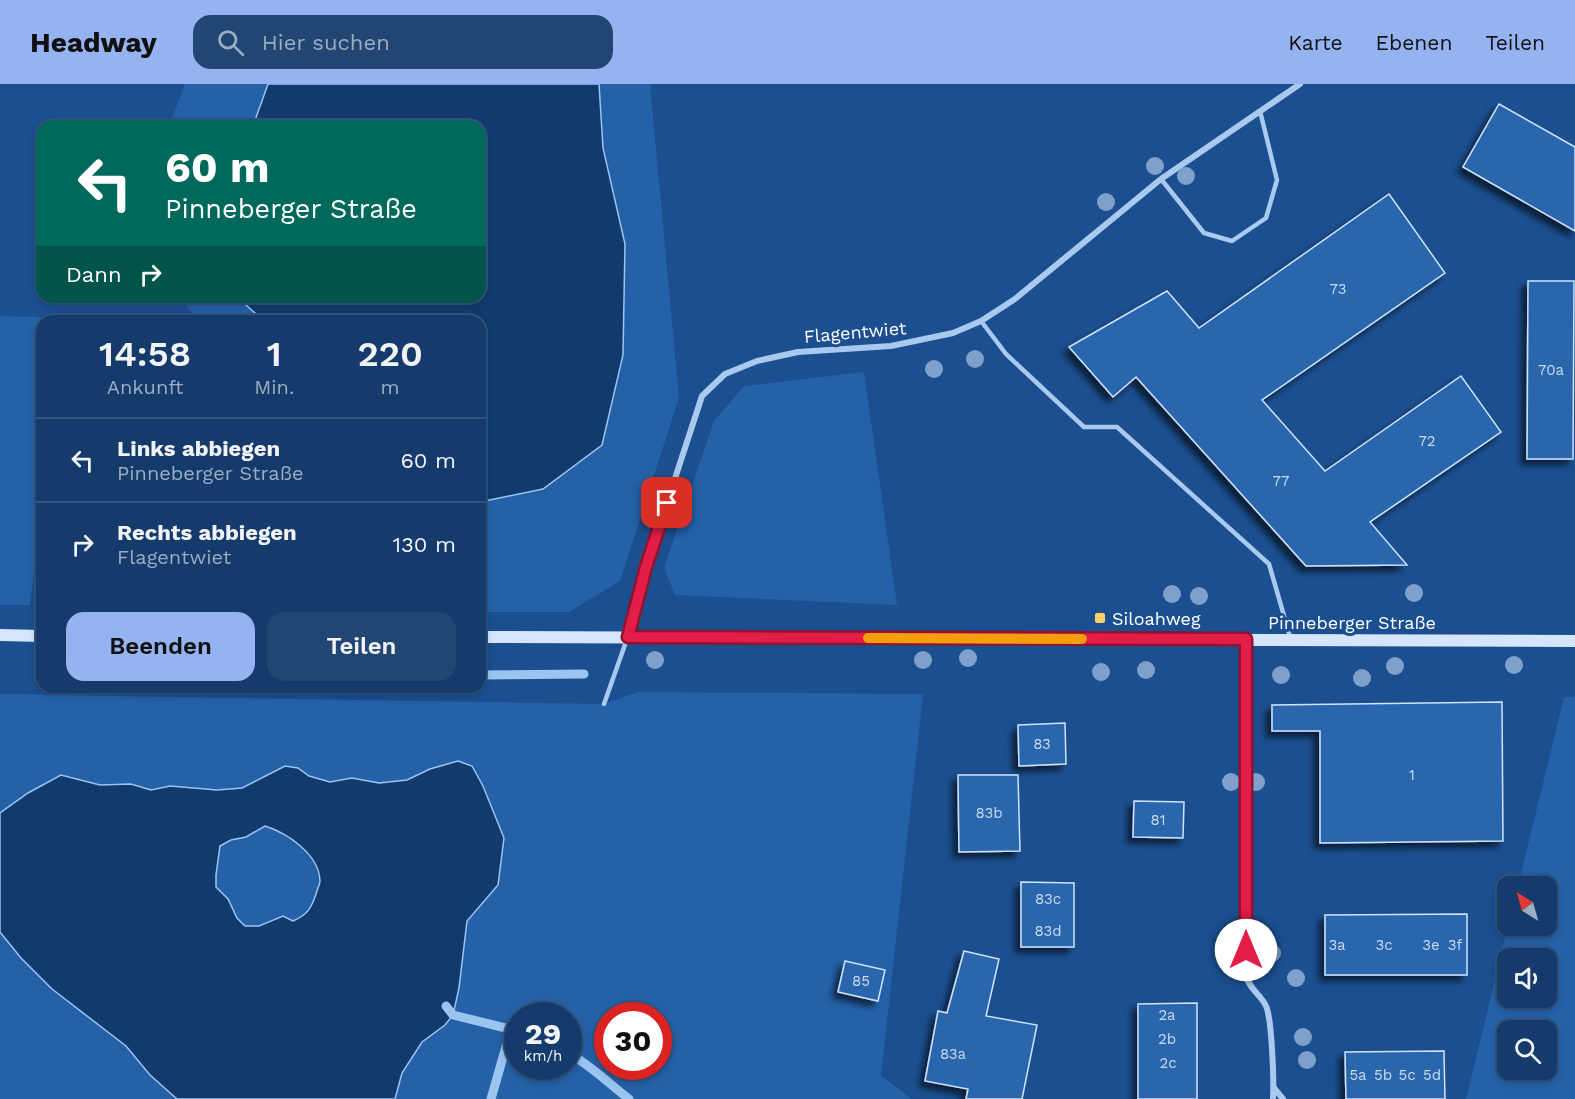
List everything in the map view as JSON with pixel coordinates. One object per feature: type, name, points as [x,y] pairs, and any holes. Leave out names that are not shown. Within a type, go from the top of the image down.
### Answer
[{"type":"main road","points":[[0,635],[36,636]]},
{"type":"main road","name":"Pinneberger Straße","points":[[486,637],[1575,641]]},
{"type":"street","name":"Flagentwiet","points":[[628,637],[646,567],[702,396],[725,374],[757,361],[798,352],[891,346],[953,333],[981,321],[1015,299],[1161,179],[1300,84]]},
{"type":"street","points":[[1246,639],[1246,975],[1250,987],[1262,999],[1269,1013],[1273,1099]]},
{"type":"street","points":[[1274,1088],[1283,1099]]},
{"type":"lane","points":[[1161,179],[1204,233],[1232,241],[1266,218],[1277,180],[1260,111]]},
{"type":"lane","points":[[981,321],[1006,354],[1084,427],[1117,427],[1269,564],[1290,639]]},
{"type":"lane","name":"Flagentwiet","points":[[604,704],[628,637]]},
{"type":"shaded area","points":[[185,84],[268,84],[255,120],[171,120]]},
{"type":"shaded area","points":[[268,84],[599,84],[603,148],[625,244],[623,355],[602,445],[543,489],[486,501],[486,315],[257,315],[244,303],[486,303],[486,120],[255,120]]},
{"type":"shaded area","points":[[599,84],[650,84],[679,398],[620,581],[569,612],[486,612],[486,501],[543,489],[625,244],[603,148]]},
{"type":"shaded area","points":[[184,303],[244,303],[257,315],[194,315]]},
{"type":"shaded area","points":[[0,316],[36,317],[36,556],[30,605],[0,605]]},
{"type":"shaded area","points":[[864,372],[897,605],[675,595],[664,568],[714,421],[744,386]]},
{"type":"shaded area","points":[[638,692],[923,694],[881,1076],[912,1099],[395,1099],[402,1073],[422,1042],[445,1025],[459,988],[467,921],[498,884],[504,838],[483,786],[472,766],[458,761],[430,769],[407,780],[379,783],[352,778],[330,782],[309,776],[298,768],[285,766],[241,788],[217,790],[170,786],[151,790],[131,784],[100,785],[61,775],[28,793],[0,813],[0,694],[604,704]]},
{"type":"shaded area","points":[[1564,697],[1575,697],[1575,1099],[1466,1099],[1497,971],[1497,1008],[1557,1008],[1557,948],[1503,948],[1506,936],[1557,936],[1557,876],[1520,876]]},
{"type":"shaded area","points":[[458,761],[472,766],[483,786],[504,838],[498,885],[467,921],[459,988],[453,1015],[445,1025],[422,1042],[402,1073],[395,1099],[177,1099],[150,1075],[126,1046],[52,989],[21,958],[0,932],[0,813],[28,793],[61,775],[100,785],[131,784],[151,790],[170,786],[217,790],[242,788],[285,766],[298,768],[309,776],[330,782],[352,778],[379,783],[407,780],[430,769]],"holes":[[[265,826],[292,839],[308,854],[318,871],[320,884],[310,908],[298,919],[293,921],[283,916],[259,926],[245,926],[237,918],[228,899],[216,887],[220,846],[231,840],[246,837]]]},
{"type":"shaded area","points":[[265,826],[276,830],[304,850],[314,863],[320,881],[311,911],[293,921],[272,919],[259,926],[245,926],[237,918],[228,899],[216,887],[220,846],[231,840],[246,837]]},
{"type":"shaded area","points":[[0,932],[21,958],[52,989],[126,1046],[150,1075],[177,1099],[0,1099]]},
{"type":"building","points":[[1499,104],[1575,147],[1575,231],[1463,167]]},
{"type":"building","points":[[1389,194],[1445,273],[1262,400],[1325,471],[1461,376],[1501,432],[1370,522],[1407,565],[1306,566],[1136,377],[1113,397],[1069,347],[1167,291],[1199,328]]},
{"type":"building","points":[[1528,281],[1574,281],[1573,459],[1527,459]]},
{"type":"building","points":[[1502,702],[1503,841],[1320,843],[1320,731],[1272,731],[1272,705]]},
{"type":"building","points":[[1065,723],[1066,764],[1019,766],[1018,725]]},
{"type":"building","points":[[958,775],[1018,775],[1020,851],[959,852]]},
{"type":"building","points":[[1134,801],[1184,802],[1183,838],[1133,837]]},
{"type":"building","points":[[1021,882],[1074,883],[1074,947],[1021,947]]},
{"type":"building","points":[[1467,914],[1467,975],[1325,975],[1325,915]]},
{"type":"building","points":[[964,951],[999,959],[986,1016],[1037,1025],[1022,1099],[966,1099],[968,1089],[925,1081],[938,1011],[947,1013]]},
{"type":"building","points":[[845,961],[885,970],[878,1001],[838,992]]},
{"type":"building","points":[[1197,1003],[1197,1099],[1138,1099],[1138,1004]]},
{"type":"building","points":[[1444,1051],[1445,1099],[1346,1099],[1345,1052]]},
{"type":"waterway","points":[[486,675],[584,674]]},
{"type":"waterway","points":[[446,1006],[453,1015],[504,1028]]},
{"type":"waterway","points":[[491,1099],[504,1054]]},
{"type":"waterway","points":[[582,1062],[629,1099]]},
{"type":"slow traffic","points":[[868,638],[1082,639]]},
{"type":"place","name":"Siloahweg","points":[[1100,618]]},
{"type":"route","points":[[667,503],[646,567],[628,637],[1246,639],[1246,950]]}]
